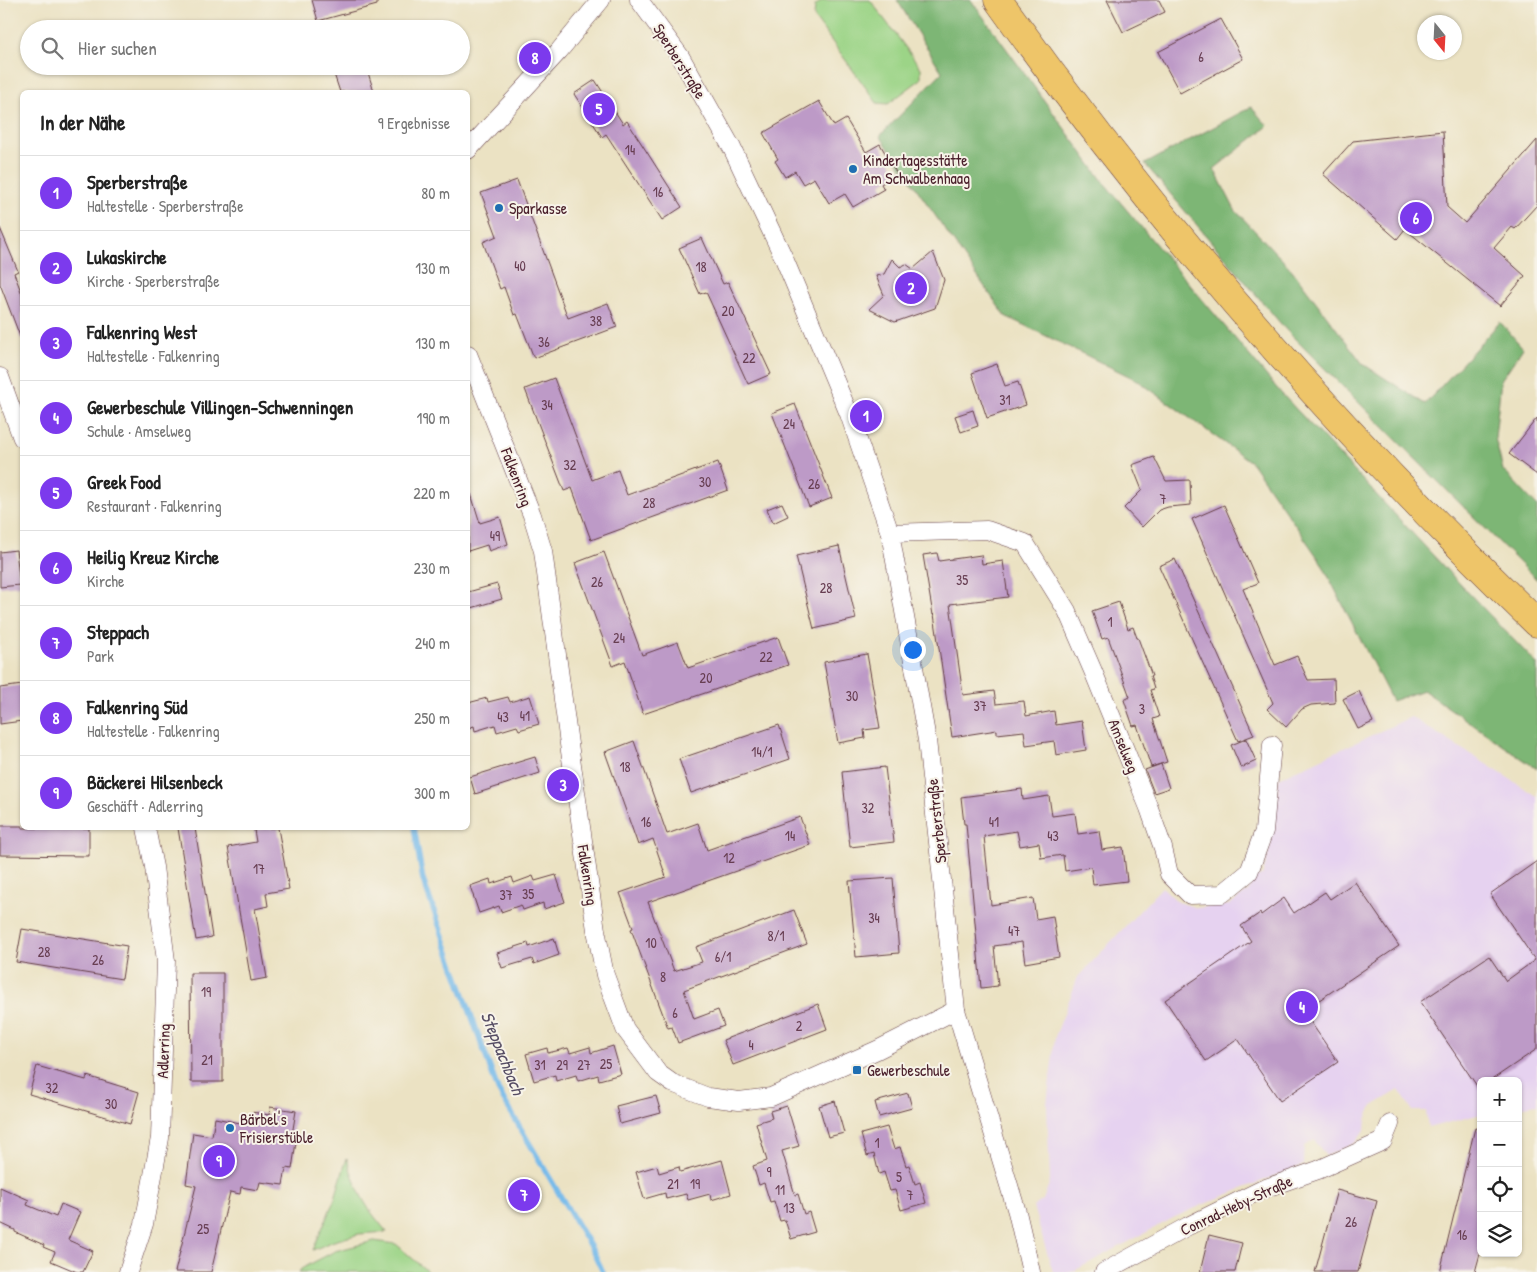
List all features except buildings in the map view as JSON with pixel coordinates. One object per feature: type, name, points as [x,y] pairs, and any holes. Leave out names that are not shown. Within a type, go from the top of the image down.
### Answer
[{"type":"main road","points":[[998,0],[1091,126],[1231,298],[1366,449],[1537,623]]},
{"type":"street","points":[[470,148],[560,51],[601,0]]},
{"type":"street","name":"Sperberstraße","points":[[639,0],[680,56],[732,148],[783,256],[849,414],[890,532],[927,740],[956,1010],[1017,1212],[1031,1272]]},
{"type":"street","name":"Falkenring","points":[[470,359],[532,515],[543,552],[596,930],[605,975],[625,1029],[658,1073],[672,1082],[708,1097],[739,1101],[771,1097],[877,1050],[956,1010]]},
{"type":"street","points":[[0,377],[20,432]]},
{"type":"street","name":"Amselweg","points":[[890,532],[987,530],[1025,543],[1067,611],[1093,671],[1149,808],[1163,848],[1168,874],[1190,895],[1222,894],[1249,872],[1264,830],[1272,745]]},
{"type":"street","name":"Adlerring","points":[[128,1272],[144,1224],[160,1138],[166,961],[154,867],[146,830]]},
{"type":"street","name":"Conrad-Heby-Straße","points":[[1104,1272],[1188,1226],[1263,1189],[1318,1170],[1383,1141],[1390,1124]]},
{"type":"shaded area","points":[[1411,717],[1537,796],[1537,1104],[1522,1106],[1522,1077],[1477,1077],[1477,1115],[1428,1128],[1426,1111],[1413,1111],[1399,1090],[1372,1106],[1366,1119],[1365,1130],[1355,1143],[1326,1156],[1314,1140],[1304,1146],[1303,1165],[1175,1217],[1072,1272],[1053,1272],[1033,1207],[1043,1200],[1050,1181],[1047,1104],[1055,1037],[1078,977],[1162,887],[1178,902],[1197,908],[1229,905],[1248,891],[1254,878],[1263,874],[1271,842],[1279,778]]},
{"type":"green space","points":[[823,0],[870,0],[921,68],[921,79],[888,104],[877,103],[814,17],[815,6]]},
{"type":"green space","points":[[897,0],[971,0],[1105,184],[1281,393],[1537,664],[1537,769],[1423,690],[1392,701],[1321,562],[1252,463],[1137,380],[1005,316],[880,136],[942,72]]},
{"type":"green space","points":[[1251,107],[1268,126],[1214,169],[1235,210],[1292,270],[1363,364],[1425,404],[1500,322],[1523,348],[1501,380],[1495,438],[1503,470],[1537,506],[1537,580],[1287,331],[1145,164]]},
{"type":"green space","points":[[347,1158],[362,1198],[387,1232],[359,1234],[334,1241],[313,1250],[335,1198]]},
{"type":"green space","points":[[374,1241],[396,1244],[428,1272],[299,1272],[301,1269],[335,1251]]},
{"type":"waterway","name":"Steppachbach","points":[[414,830],[423,880],[498,1090],[594,1253],[603,1272]]},
{"type":"place","name":"Falkenring Süd","points":[[535,58]]},
{"type":"place","name":"Greek Food","points":[[599,109]]},
{"type":"place","name":"Kindertagesstätte Am Schwalbenhaag","points":[[853,169]]},
{"type":"place","name":"Sparkasse","points":[[499,208]]},
{"type":"place","name":"Heilig Kreuz Kirche","points":[[1416,218]]},
{"type":"place","name":"Lukaskirche","points":[[911,288]]},
{"type":"place","name":"Sperberstraße","points":[[866,416]]},
{"type":"place","name":"Falkenring West","points":[[563,785]]},
{"type":"place","name":"Gewerbeschule Villingen-Schwenningen","points":[[1302,1007]]},
{"type":"place","name":"Gewerbeschule","points":[[857,1070]]},
{"type":"place","name":"Bärbel's Frisierstüble","points":[[230,1128]]},
{"type":"place","name":"Bäckerei Hilsenbeck","points":[[219,1161]]},
{"type":"place","name":"Steppach","points":[[524,1195]]}]
